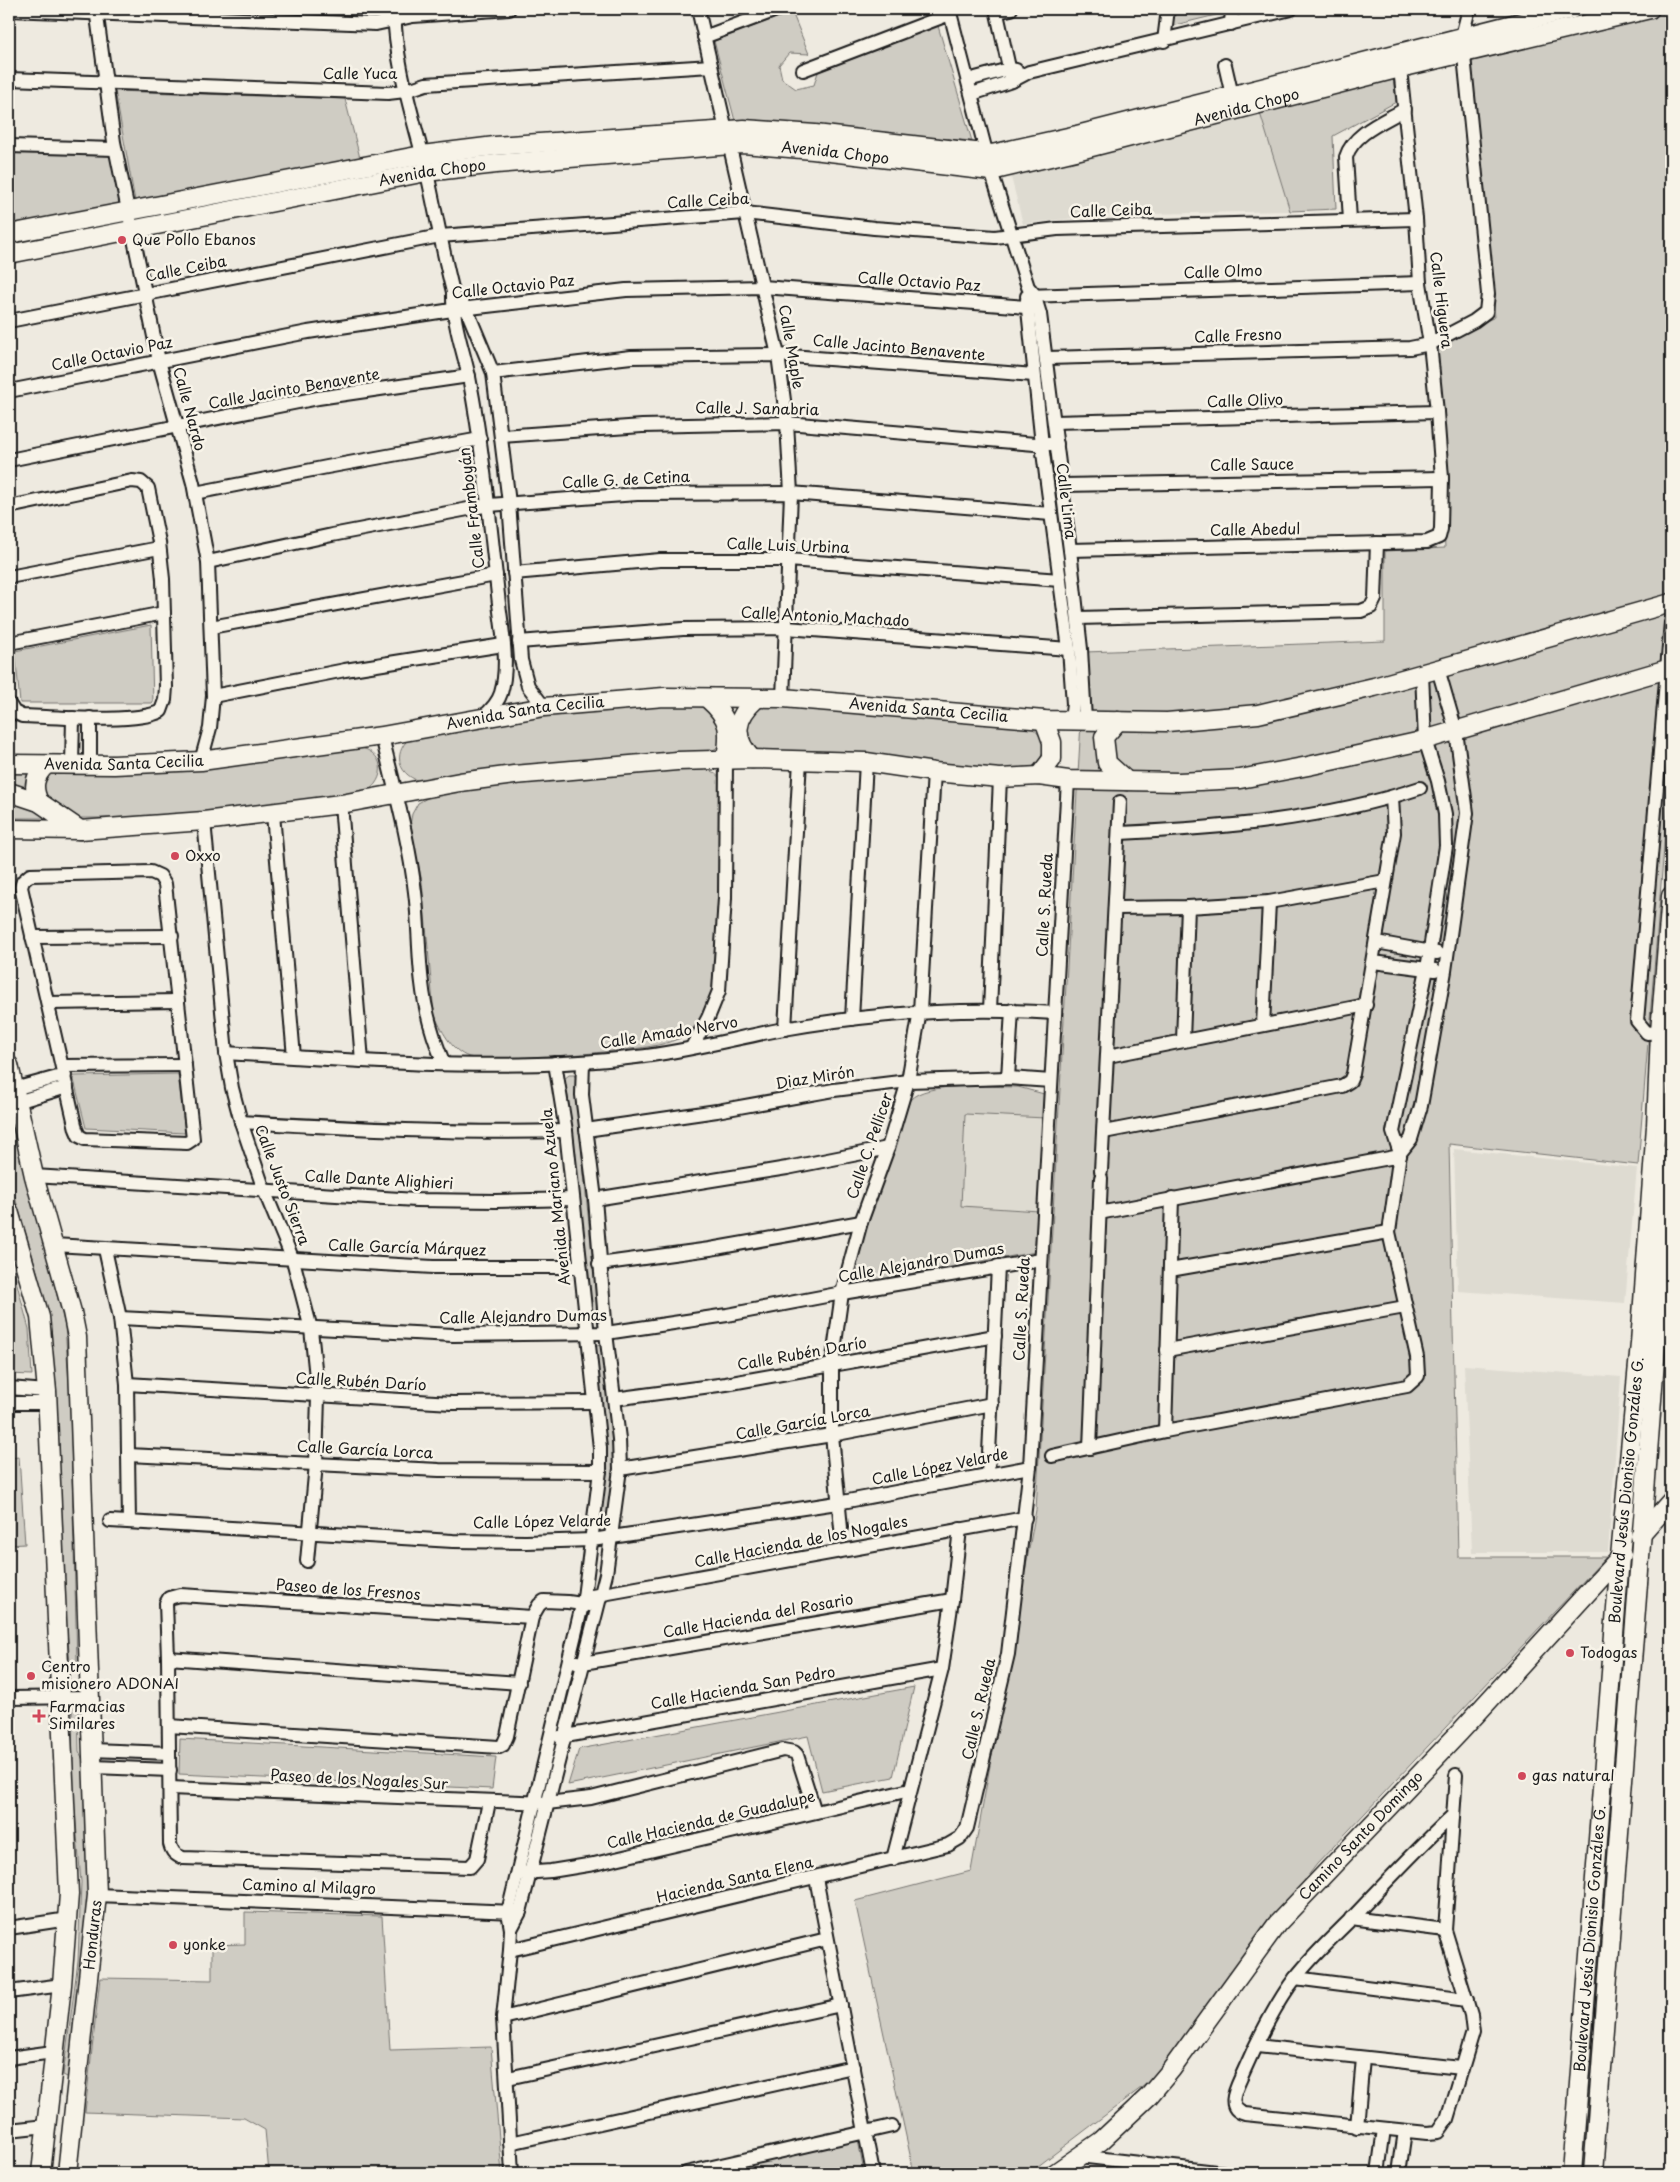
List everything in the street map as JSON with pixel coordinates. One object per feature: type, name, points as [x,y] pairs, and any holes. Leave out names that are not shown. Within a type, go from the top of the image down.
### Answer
[{"type":"street","points":[[9,10],[96,11],[376,24],[394,15],[413,16],[509,9]]},
{"type":"street","name":"Calle Maple","points":[[698,9],[778,355],[787,423],[791,493],[783,698]]},
{"type":"street","points":[[704,37],[779,9]]},
{"type":"street","points":[[1011,9],[996,11],[1011,75]]},
{"type":"street","points":[[1164,41],[1168,9]]},
{"type":"street","points":[[1231,24],[1232,9]]},
{"type":"street","points":[[968,80],[1029,72],[1291,9]]},
{"type":"street","points":[[1462,45],[1469,9]]},
{"type":"street","points":[[1512,24],[1526,9]]},
{"type":"street","name":"Avenida Chopo","points":[[1234,103],[1400,68],[1512,24],[1567,14],[1650,9]]},
{"type":"street","name":"Calle Nardo","points":[[96,11],[115,149],[159,360],[195,493],[208,562],[212,696],[210,728],[201,761]]},
{"type":"street","points":[[803,70],[949,11]]},
{"type":"street","name":"Calle Lima","points":[[949,11],[989,162],[1029,296],[1034,375],[1042,445],[1060,580],[1075,649]]},
{"type":"street","name":"Avenida Chopo","points":[[9,234],[422,155],[494,146],[727,137],[743,144],[989,162],[1234,103],[1462,45],[1567,14]]},
{"type":"street","name":"Calle Framboyán","points":[[394,15],[405,91],[422,155],[453,292],[452,310],[469,376],[489,505],[504,679],[496,704],[483,717]]},
{"type":"street","name":"Calle Fresno","points":[[1047,358],[1410,348],[1430,344],[1481,317],[1486,312],[1489,301],[1462,45]]},
{"type":"street","points":[[1225,65],[1234,103]]},
{"type":"street","name":"Calle Yuca","points":[[9,79],[388,93],[405,91],[426,84],[710,66]]},
{"type":"street","name":"Calle Higuera","points":[[1400,68],[1416,219],[1420,283],[1438,412],[1442,478],[1442,529],[1439,537]]},
{"type":"street","points":[[972,94],[1011,75]]},
{"type":"street","points":[[1350,220],[1346,157],[1349,147],[1356,140],[1405,109]]},
{"type":"street","name":"Avenida Chopo","points":[[9,254],[426,172],[727,137]]},
{"type":"street","points":[[9,146],[115,149]]},
{"type":"street","name":"Calle Ceiba","points":[[9,321],[440,236],[745,213],[874,228],[995,237],[1057,229],[1416,219]]},
{"type":"street","name":"Calle Olmo","points":[[1029,296],[1420,283]]},
{"type":"street","name":"Calle Octavio Paz","points":[[9,391],[308,332],[466,308],[626,290],[763,287],[1029,296]]},
{"type":"street","name":"Calle Framboyán","points":[[453,292],[466,308],[493,373],[509,503],[523,674],[532,691],[544,707]]},
{"type":"street","name":"Calle Lima","points":[[1029,296],[1040,314],[1047,358],[1078,618],[1075,649]]},
{"type":"street","name":"Calle Jacinto Benavente","points":[[493,373],[631,356],[778,355],[1034,375]]},
{"type":"street","name":"Calle Jacinto Benavente","points":[[9,460],[318,398],[469,376]]},
{"type":"street","name":"Calle Olivo","points":[[1054,422],[1438,412]]},
{"type":"street","name":"Calle J. Sanabria","points":[[501,436],[642,426],[787,423],[1042,445],[1057,444]]},
{"type":"street","points":[[195,493],[327,466],[480,439]]},
{"type":"street","name":"Calle Sauce","points":[[1063,485],[1442,478]]},
{"type":"street","points":[[9,507],[132,481],[141,482],[148,488],[151,496],[159,548],[164,613],[166,687],[165,700],[161,711],[148,716],[90,718],[22,716],[14,712],[9,704]]},
{"type":"street","name":"Calle G. de Cetina","points":[[208,562],[332,534],[489,505],[637,494],[791,493],[1051,514]]},
{"type":"street","name":"Calle Abedul","points":[[1070,550],[1427,542],[1439,537]]},
{"type":"street","points":[[1078,618],[1248,612],[1352,611],[1371,607],[1376,592],[1377,543]]},
{"type":"street","points":[[9,577],[159,548]]},
{"type":"street","name":"Calle Luis Urbina","points":[[514,573],[660,560],[788,560],[1060,580]]},
{"type":"street","points":[[211,627],[496,575]]},
{"type":"street","name":"Avenida Santa Cecilia","points":[[9,764],[90,765],[201,761],[382,736],[544,707],[664,698],[783,698],[1044,720],[1118,722],[1167,722],[1258,714],[1430,672],[1671,603]]},
{"type":"street","points":[[9,643],[164,613]]},
{"type":"street","points":[[1660,1032],[1646,1033],[1637,1021],[1670,668],[1671,622]]},
{"type":"street","name":"Calle Antonio Machado","points":[[520,642],[654,630],[786,628],[1075,649]]},
{"type":"street","points":[[212,696],[344,670],[502,645]]},
{"type":"street","points":[[1075,649],[1078,720]]},
{"type":"street","points":[[9,829],[80,830],[204,821],[273,814],[460,782],[514,775],[726,760],[866,762],[934,772],[1000,778],[1039,776],[1068,780],[1179,782],[1240,779],[1425,740],[1670,668]]},
{"type":"street","points":[[1100,1213],[1400,1154],[1412,1139],[1421,1106],[1445,971],[1467,814],[1456,731],[1430,672]]},
{"type":"street","points":[[1052,1456],[1165,1431],[1407,1386],[1418,1376],[1417,1357],[1390,1232],[1400,1154],[1393,1132],[1427,969],[1446,846],[1445,814],[1438,781],[1425,740],[1430,672]]},
{"type":"street","points":[[692,1047],[708,1018],[719,991],[724,898],[727,722],[722,711],[708,699]]},
{"type":"street","points":[[752,759],[742,744],[738,727],[743,712],[756,699]]},
{"type":"street","points":[[72,765],[73,718]]},
{"type":"street","points":[[90,718],[90,765]]},
{"type":"street","points":[[1039,776],[1052,759],[1052,742],[1044,720]]},
{"type":"street","points":[[1118,722],[1104,737],[1107,764],[1127,781]]},
{"type":"street","points":[[382,736],[408,848],[415,891],[425,1006],[444,1064]]},
{"type":"street","points":[[785,1029],[800,760]]},
{"type":"street","points":[[852,1018],[866,762]]},
{"type":"street","points":[[38,802],[34,786],[36,778],[46,765]]},
{"type":"street","name":"Calle C. Pellicer","points":[[841,1528],[837,1503],[832,1435],[832,1365],[842,1293],[861,1222],[888,1148],[908,1081],[920,1011],[934,772]]},
{"type":"street","points":[[990,1010],[1000,778]]},
{"type":"street","name":"Calle S. Rueda","points":[[964,1834],[969,1824],[1008,1654],[1025,1518],[1030,1467],[1068,780]]},
{"type":"street","points":[[1120,833],[1181,830],[1280,819],[1392,797],[1420,788]]},
{"type":"street","points":[[9,792],[38,802],[80,830]]},
{"type":"street","points":[[1104,1132],[1342,1086],[1350,1081],[1366,1005],[1394,833],[1392,797]]},
{"type":"street","points":[[1090,1448],[1101,1175],[1120,833],[1120,802]]},
{"type":"street","points":[[340,804],[362,1061]]},
{"type":"street","points":[[273,814],[294,1057]]},
{"type":"street","name":"Calle Justo Sierra","points":[[204,821],[226,1053],[232,1088],[241,1122],[264,1190],[293,1260],[311,1329],[318,1397],[316,1464],[307,1561]]},
{"type":"street","points":[[151,872],[160,876],[165,884],[172,936],[193,1139],[187,1143],[86,1138],[79,1136],[21,887],[26,878],[30,876],[151,872]]},
{"type":"street","points":[[1116,908],[1188,907],[1269,902],[1385,881]]},
{"type":"street","name":"Boulevard Jesús Dionisio Gonzáles G.","points":[[1572,2173],[1656,1126],[1660,1032],[1671,896]]},
{"type":"street","points":[[1262,1026],[1269,902]]},
{"type":"street","points":[[1183,1040],[1188,907]]},
{"type":"street","points":[[32,937],[172,936]]},
{"type":"street","points":[[1376,942],[1447,955]]},
{"type":"street","points":[[1373,962],[1445,971]]},
{"type":"street","points":[[48,1003],[178,1001]]},
{"type":"street","points":[[1108,1056],[1366,1005]]},
{"type":"street","points":[[1008,1078],[1012,1010]]},
{"type":"street","name":"Calle Amado Nervo","points":[[226,1053],[444,1064],[583,1062],[639,1057],[852,1018],[920,1011],[1012,1010],[1055,1013]]},
{"type":"street","points":[[512,2173],[508,2078],[503,2018],[510,1950],[510,1929],[541,1803],[566,1736],[606,1574],[620,1469],[599,1264],[595,1199],[582,1095],[583,1062]]},
{"type":"street","name":"Avenida Mariano Azuela","points":[[541,1803],[550,1738],[583,1600],[600,1471],[600,1448],[566,1131],[555,1063]]},
{"type":"street","points":[[9,1065],[34,1176],[54,1245],[77,1337],[87,1599],[82,1624],[84,1673],[76,1679],[58,1675]]},
{"type":"street","points":[[16,1095],[65,1076],[185,1065]]},
{"type":"street","name":"Diaz Mirón","points":[[586,1130],[717,1111],[834,1090],[908,1081],[1008,1078],[1051,1081]]},
{"type":"street","points":[[241,1122],[403,1131],[485,1133],[566,1131]]},
{"type":"street","points":[[595,1199],[767,1171],[888,1148]]},
{"type":"street","name":"Boulevard Jesús Dionisio Gonzáles G.","points":[[1593,2173],[1618,1820],[1643,1534],[1671,1151]]},
{"type":"street","name":"Calle Dante Alighieri","points":[[34,1176],[416,1200],[496,1201],[572,1199]]},
{"type":"street","points":[[1165,1431],[1172,1198]]},
{"type":"street","name":"Honduras","points":[[9,1211],[13,1238],[40,1317],[48,1397],[58,1675],[69,1894],[62,1986],[53,2052],[52,2083],[41,2173]]},
{"type":"street","points":[[599,1264],[710,1249],[861,1222]]},
{"type":"street","points":[[1170,1270],[1390,1232]]},
{"type":"street","name":"Calle García Márquez","points":[[54,1245],[433,1267],[580,1267]]},
{"type":"street","points":[[105,1248],[120,1318],[127,1384],[129,1522]]},
{"type":"street","name":"Calle Alejandro Dumas","points":[[120,1318],[453,1335],[606,1334],[727,1315],[842,1293],[1041,1260]]},
{"type":"street","points":[[988,1474],[998,1266]]},
{"type":"street","points":[[1167,1350],[1405,1307]]},
{"type":"street","name":"Calle Rubén Darío","points":[[614,1400],[726,1384],[995,1336]]},
{"type":"street","name":"Calle Rubén Darío","points":[[127,1384],[318,1397],[452,1403],[594,1402]]},
{"type":"street","points":[[9,1388],[48,1397]]},
{"type":"street","points":[[9,1403],[48,1397]]},
{"type":"street","name":"Calle García Lorca","points":[[620,1469],[832,1435],[992,1404]]},
{"type":"street","name":"Calle García Lorca","points":[[128,1455],[439,1470],[600,1471]]},
{"type":"street","name":"Calle López Velarde","points":[[110,1521],[453,1541],[526,1542],[592,1540],[837,1503],[1030,1467]]},
{"type":"street","name":"Camino Santo Domingo","points":[[1060,2173],[1078,2156],[1101,2141],[1149,2096],[1171,2070],[1277,1924],[1440,1753],[1643,1534],[1671,1501]]},
{"type":"street","name":"Calle Hacienda de los Nogales","points":[[532,1617],[538,1605],[544,1601],[598,1601],[960,1529],[1025,1518]]},
{"type":"street","points":[[893,1858],[942,1669],[960,1529]]},
{"type":"street","points":[[1589,1591],[1604,1596],[1617,1607]]},
{"type":"street","name":"Paseo de los Fresnos","points":[[168,1658],[166,1604],[169,1598],[180,1596],[532,1617]]},
{"type":"street","name":"Honduras","points":[[67,2173],[97,1895],[87,1599]]},
{"type":"street","name":"Calle Hacienda del Rosario","points":[[569,1661],[583,1663],[952,1600]]},
{"type":"street","points":[[168,1726],[490,1748],[503,1745],[507,1736],[532,1617]]},
{"type":"street","points":[[489,1802],[477,1859],[470,1867],[183,1858],[172,1851],[170,1844],[168,1658],[519,1683]]},
{"type":"street","name":"Calle Hacienda San Pedro","points":[[550,1738],[942,1669]]},
{"type":"street","points":[[9,1698],[90,1696]]},
{"type":"street","points":[[92,1750],[169,1753]]},
{"type":"street","name":"Paseo de los Nogales Sur","points":[[170,1788],[541,1803],[591,1798],[783,1750],[794,1752],[797,1755],[815,1812]]},
{"type":"street","points":[[93,1767],[170,1770]]},
{"type":"street","points":[[1451,1817],[1395,1872],[1295,1978],[1278,2004],[1247,2062],[1233,2096],[1233,2104],[1236,2110],[1245,2114],[1405,2132],[1433,2133],[1442,2128],[1447,2119],[1473,2032],[1471,2015],[1445,1930],[1451,1817],[1456,1775]]},
{"type":"street","name":"Calle Hacienda de Guadalupe","points":[[524,1873],[594,1864],[910,1790]]},
{"type":"street","name":"Hacienda Santa Elena","points":[[510,1950],[948,1845],[964,1834]]},
{"type":"street","points":[[816,1878],[873,2173]]},
{"type":"street","name":"Camino al Milagro","points":[[97,1895],[514,1912]]},
{"type":"street","points":[[1352,1918],[1445,1930]]},
{"type":"street","points":[[9,1928],[68,1919]]},
{"type":"street","points":[[503,2018],[827,1939]]},
{"type":"street","points":[[1295,1978],[1466,2000]]},
{"type":"street","points":[[9,1992],[62,1986]]},
{"type":"street","points":[[508,2078],[841,2005]]},
{"type":"street","points":[[1257,2046],[1461,2068]]},
{"type":"street","points":[[9,2058],[53,2052]]},
{"type":"street","points":[[1357,2127],[1363,2058]]},
{"type":"street","points":[[510,2143],[853,2067]]},
{"type":"street","points":[[52,2083],[76,2088]]},
{"type":"street","points":[[9,2130],[46,2126],[71,2138]]},
{"type":"street","points":[[686,2173],[892,2126]]},
{"type":"street","points":[[1378,2173],[1384,2129]]},
{"type":"street","points":[[1399,2173],[1405,2132]]},
{"type":"street","points":[[1078,2156],[1113,2167],[1225,2173]]},
{"type":"shaded area","points":[[1171,9],[1218,9],[1216,15],[1171,26]]},
{"type":"shaded area","points":[[1663,9],[1671,9],[1671,762],[1638,1165],[1449,1144],[1458,1557],[1606,1557],[1317,1864],[1154,2078],[1029,2173],[914,2173],[855,1901],[971,1871],[1036,1510],[1085,652],[1385,641],[1385,551],[1445,548],[1435,344],[1495,317],[1471,55]]},
{"type":"shaded area","points":[[792,12],[809,54],[789,53],[779,65],[782,79],[796,89],[814,85],[818,72],[938,26],[972,141],[735,121],[714,41]]},
{"type":"shaded area","points":[[1393,77],[1396,102],[1333,136],[1336,209],[1290,211],[1260,113]]},
{"type":"shaded area","points":[[115,91],[345,99],[360,158],[135,201]]},
{"type":"shaded area","points":[[1260,113],[1290,211],[1101,215],[1023,224],[1010,173]]},
{"type":"shaded area","points":[[9,151],[111,155],[120,204],[9,226]]},
{"type":"shaded area","points":[[151,625],[153,703],[20,703],[15,651]]},
{"type":"shaded area","points":[[698,703],[717,710],[723,742],[715,749],[703,753],[419,781],[406,773],[400,761],[402,748],[412,736],[538,715]]},
{"type":"shaded area","points":[[763,705],[1029,726],[1041,737],[1043,750],[1037,762],[1024,771],[924,762],[766,752],[752,748],[745,735],[751,710]]},
{"type":"shaded area","points":[[354,747],[363,748],[371,752],[379,763],[379,777],[368,791],[306,802],[144,818],[9,818],[9,772],[115,773],[195,770],[272,761]]},
{"type":"shaded area","points":[[701,767],[715,774],[725,786],[712,991],[704,1012],[691,1031],[678,1039],[665,1043],[573,1055],[474,1058],[457,1050],[447,1039],[434,1014],[422,882],[410,825],[412,814],[418,803],[433,795],[488,785]]},
{"type":"shaded area","points":[[178,1074],[185,1133],[86,1128],[73,1076]]},
{"type":"shaded area","points":[[569,1075],[574,1075],[576,1078],[598,1314],[595,1317],[592,1315],[568,1097],[564,1079]]},
{"type":"shaded area","points":[[961,1086],[1018,1087],[1044,1094],[1045,1118],[965,1114],[961,1206],[1039,1211],[1036,1252],[871,1281],[860,1279],[856,1266],[861,1245],[910,1100],[918,1094],[930,1090]]},
{"type":"shaded area","points":[[9,1110],[65,1326],[70,1398],[77,1663],[70,1663],[53,1470],[50,1333],[39,1278],[9,1177]]},
{"type":"shaded area","points":[[965,1113],[1045,1118],[1039,1211],[961,1206]]},
{"type":"shaded area","points":[[1454,1149],[1637,1168],[1625,1303],[1458,1291]]},
{"type":"shaded area","points":[[9,1269],[13,1269],[29,1329],[32,1375],[9,1374]]},
{"type":"shaded area","points":[[598,1344],[601,1347],[613,1448],[612,1480],[606,1519],[603,1519],[601,1515],[606,1479],[596,1348]]},
{"type":"shaded area","points":[[1464,1365],[1621,1377],[1608,1552],[1472,1552]]},
{"type":"shaded area","points":[[19,1457],[25,1544],[9,1545],[9,1458]]},
{"type":"shaded area","points":[[914,1687],[893,1777],[822,1791],[808,1736],[568,1785],[579,1749]]},
{"type":"shaded area","points":[[72,1703],[78,1703],[79,1751],[86,1767],[90,1892],[71,2079],[63,2075],[78,1961],[81,1882],[73,1787]]},
{"type":"shaded area","points":[[180,1739],[496,1757],[492,1789],[179,1774]]},
{"type":"shaded area","points":[[245,1912],[382,1916],[390,2050],[491,2047],[502,2173],[269,2173],[265,2130],[244,2118],[85,2112],[100,1978],[212,1980],[212,1945],[245,1944]]},
{"type":"shaded area","points":[[857,2134],[864,2173],[693,2173]]},
{"type":"place","name":"Que Pollo Ebanos","points":[[122,240]]},
{"type":"place","name":"Oxxo","points":[[175,856]]},
{"type":"place","name":"Todogas","points":[[1570,1653]]},
{"type":"place","name":"Centro misionero ADONAI","points":[[31,1676]]},
{"type":"place","name":"Farmacias Similares","points":[[39,1716]]},
{"type":"place","name":"gas natural","points":[[1522,1776]]},
{"type":"place","name":"yonke","points":[[173,1945]]}]
